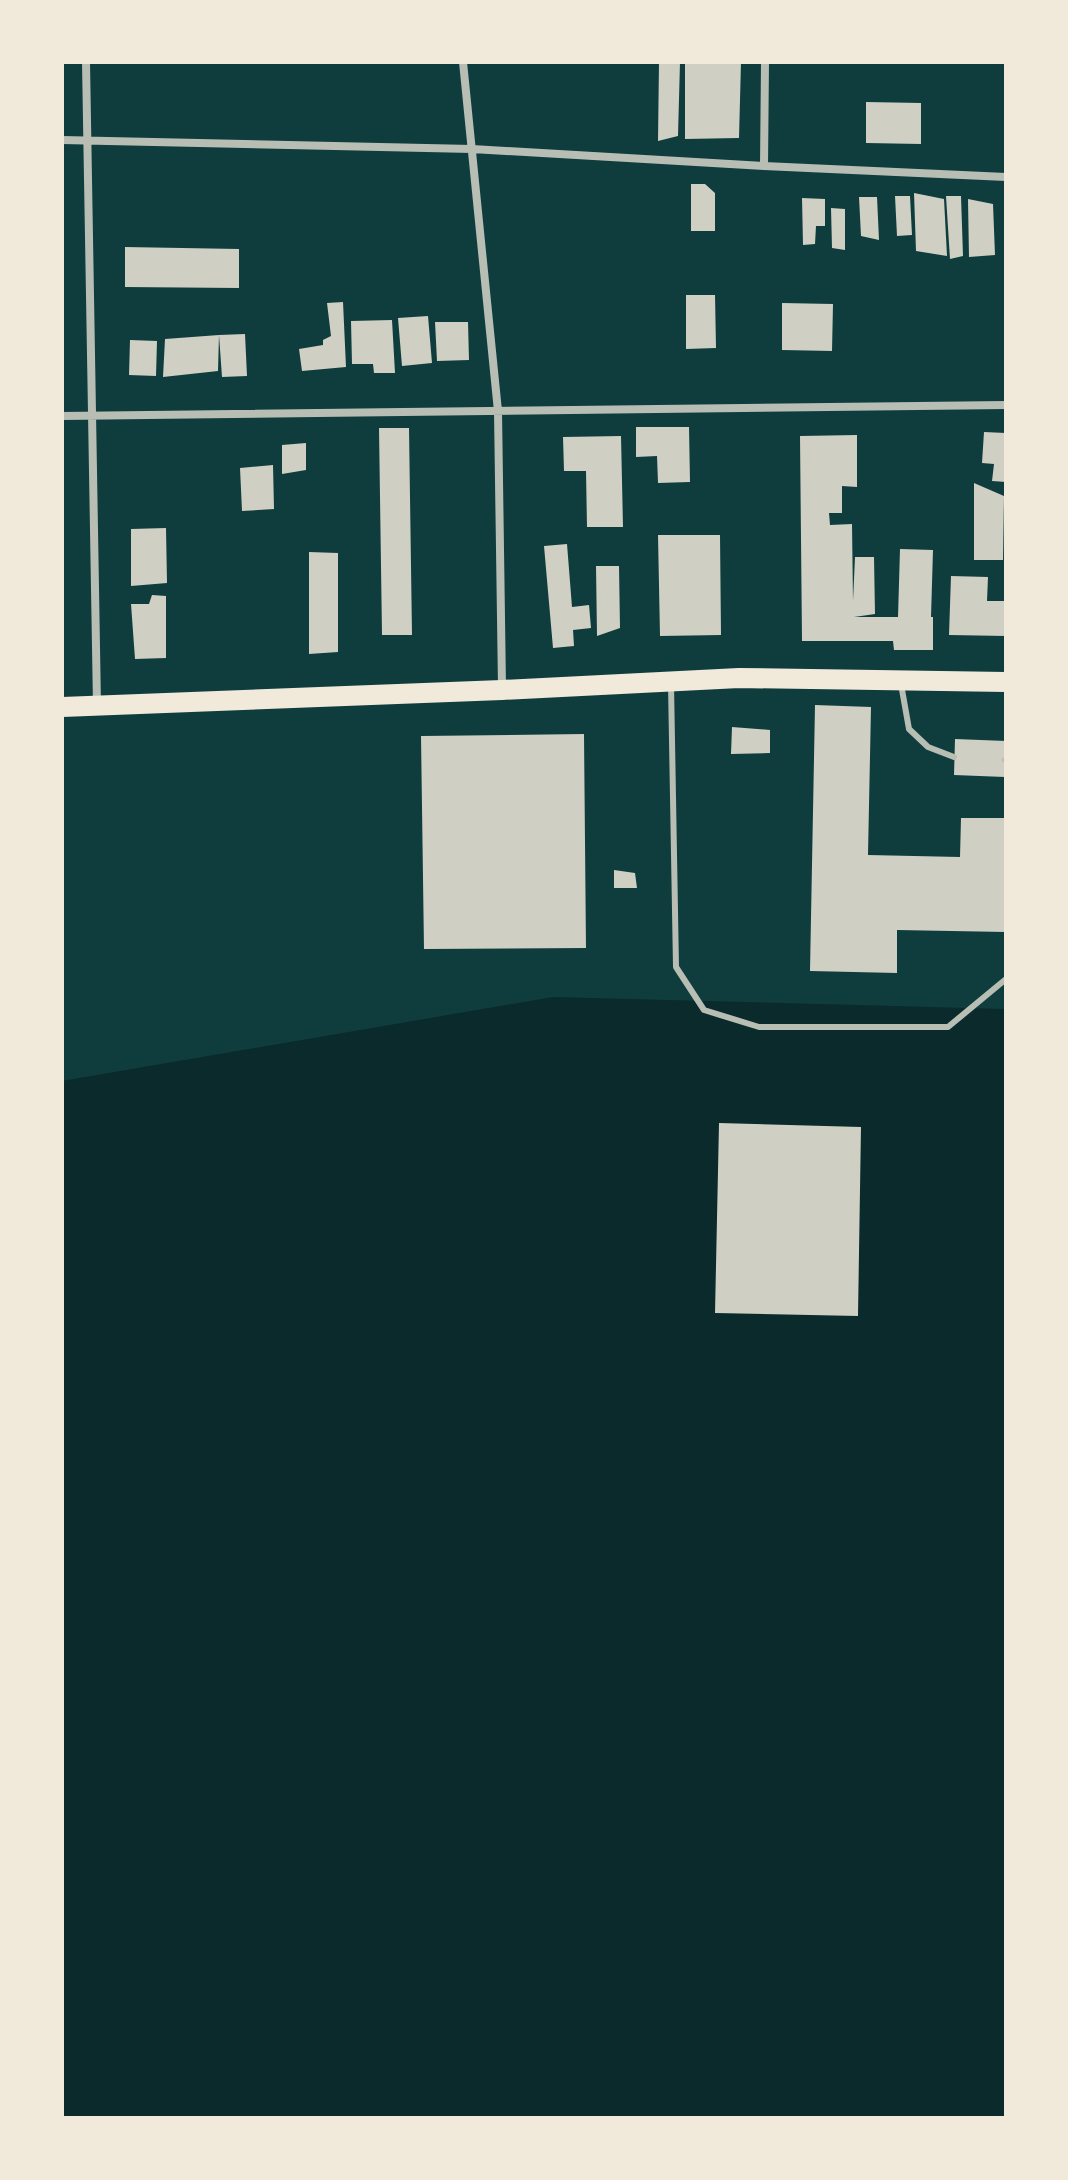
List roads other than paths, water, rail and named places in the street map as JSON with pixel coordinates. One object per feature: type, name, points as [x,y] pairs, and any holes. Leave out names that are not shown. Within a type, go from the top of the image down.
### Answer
[{"type":"main road","points":[[62,707],[739,678],[1006,682]]},
{"type":"street","points":[[86,62],[97,705]]},
{"type":"street","points":[[463,62],[498,411],[502,690]]},
{"type":"street","points":[[764,166],[765,62]]},
{"type":"street","points":[[62,140],[472,149],[1006,177]]},
{"type":"street","points":[[62,416],[1006,405]]},
{"type":"lane","points":[[900,680],[909,729],[928,747],[954,757]]},
{"type":"lane","points":[[671,681],[676,967],[704,1010],[759,1027],[948,1027],[1006,979]]},
{"type":"water","points":[[553,997],[1006,1009],[1006,2118],[62,2118],[62,1081]]}]
